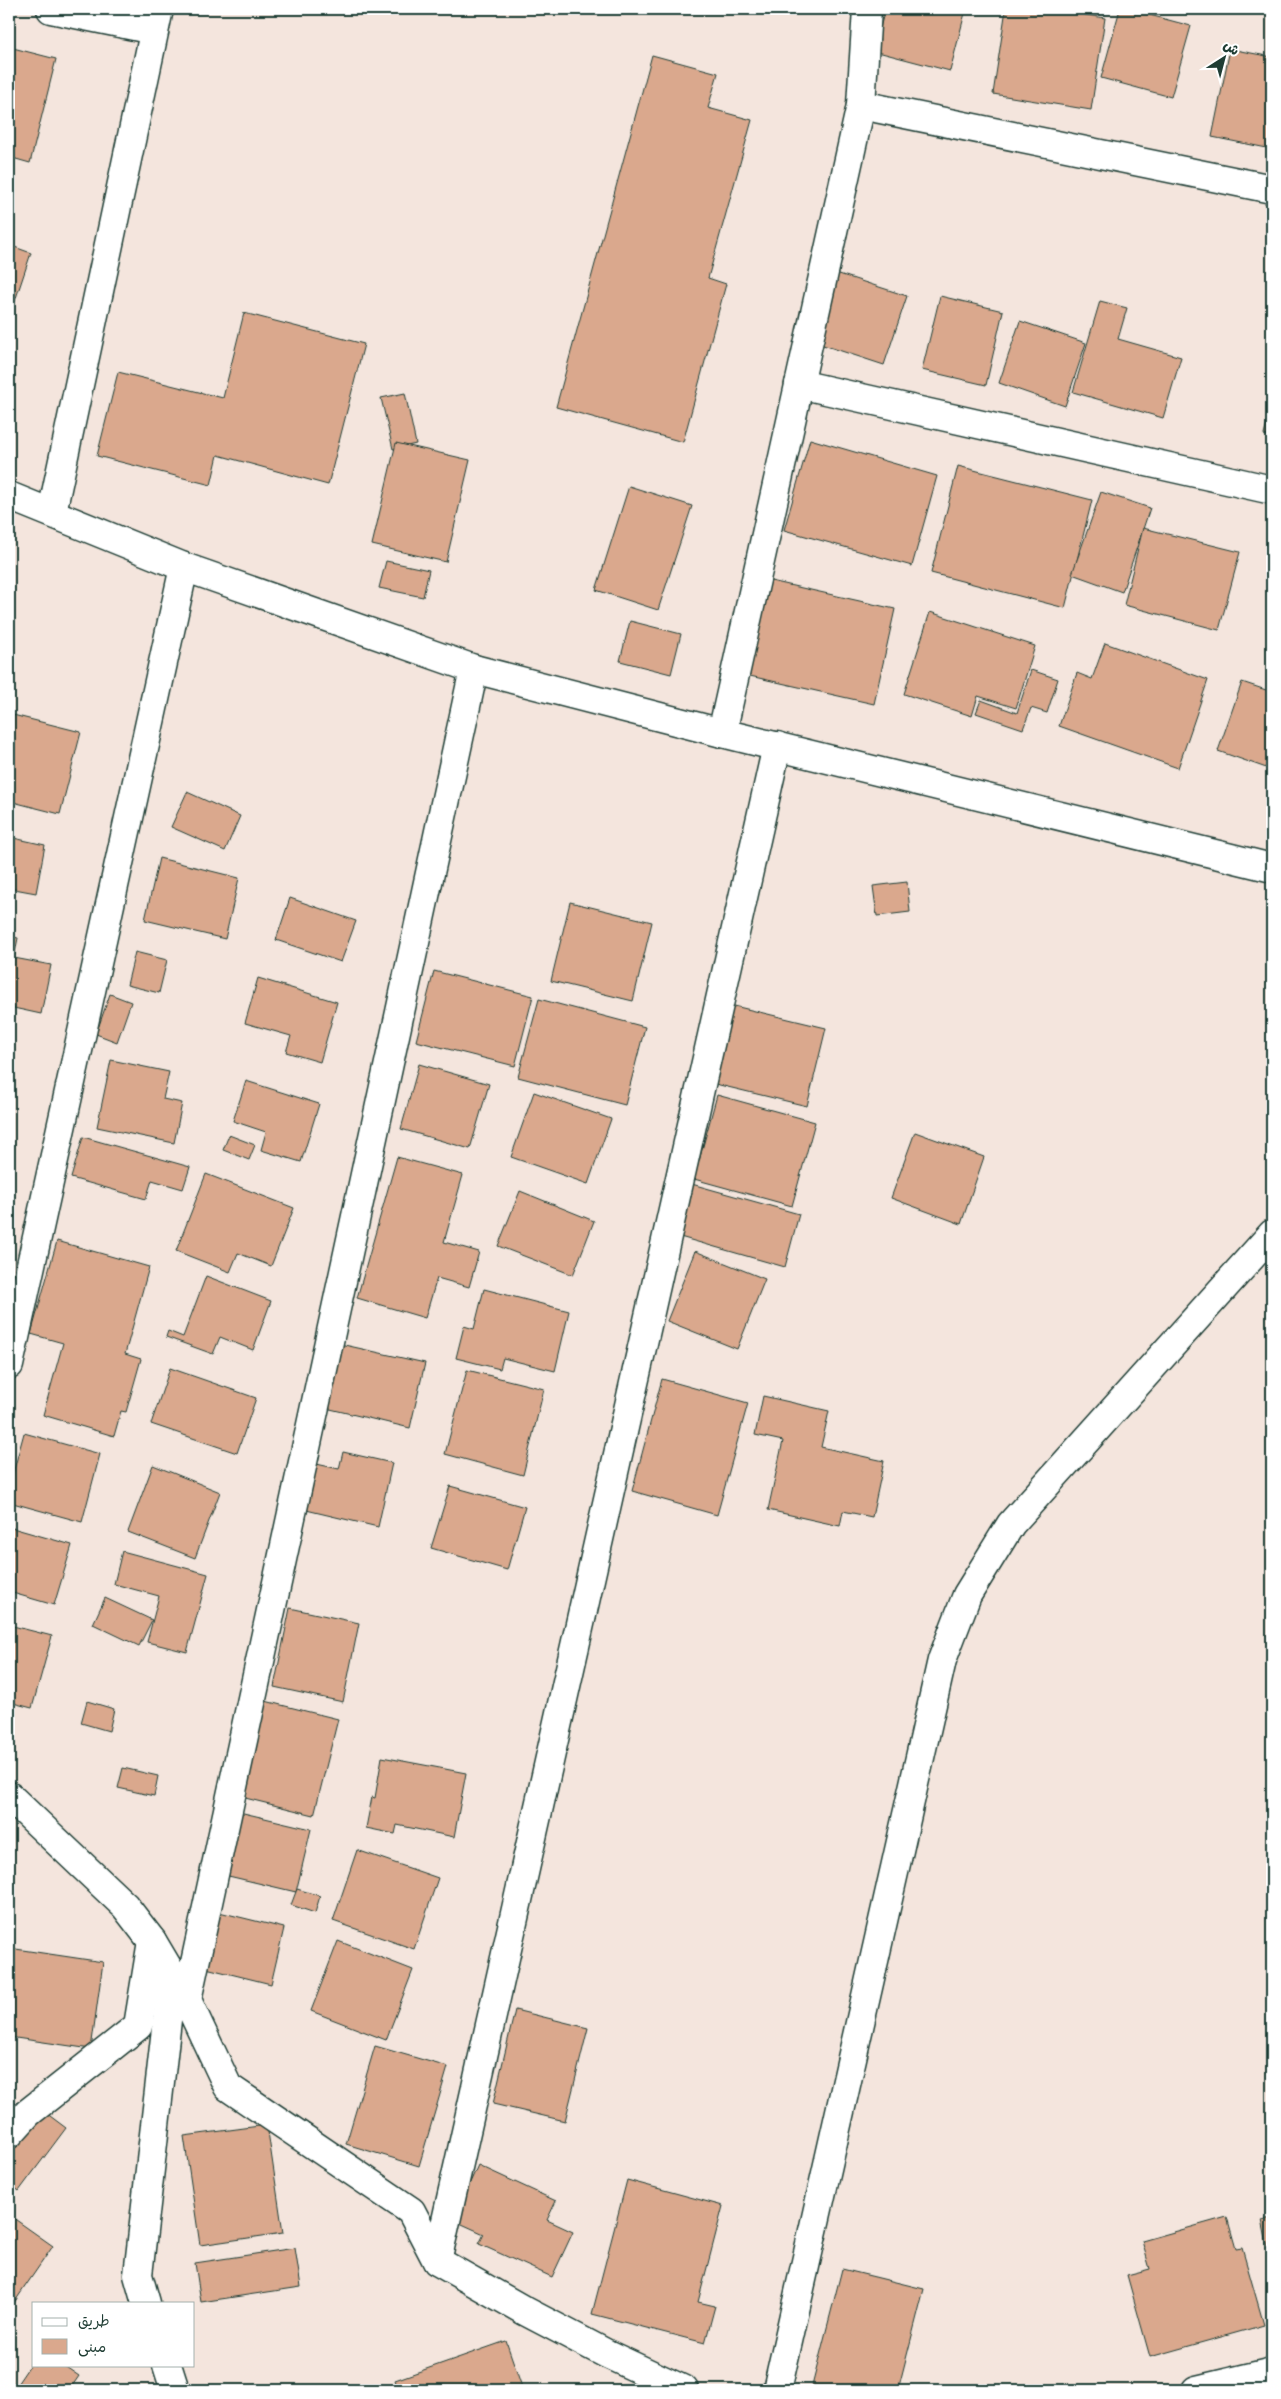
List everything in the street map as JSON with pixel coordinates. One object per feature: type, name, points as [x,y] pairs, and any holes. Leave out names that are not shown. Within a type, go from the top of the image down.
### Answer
[{"type":"street","points":[[51,9],[156,20],[52,512]]},
{"type":"street","points":[[722,733],[862,105],[868,9]]},
{"type":"street","points":[[862,105],[1272,189]]},
{"type":"street","points":[[799,384],[1272,490]]},
{"type":"street","points":[[9,496],[184,567],[474,669],[722,733],[1272,868]]},
{"type":"street","points":[[9,1365],[184,567]]},
{"type":"street","points":[[187,2000],[474,669]]},
{"type":"street","points":[[437,2261],[777,746]]},
{"type":"street","points":[[777,2390],[942,1660],[967,1595],[1011,1524],[1272,1234]]},
{"type":"street","points":[[9,1796],[125,1906],[152,1941],[187,2000],[228,2087],[411,2211],[437,2261],[525,2311],[684,2390]]},
{"type":"street","points":[[9,2134],[28,2113],[138,2026],[152,1941]]},
{"type":"street","points":[[146,2302],[138,2275],[172,1976]]},
{"type":"street","points":[[166,2366],[175,2390]]},
{"type":"street","points":[[1196,2390],[1272,2372]]},
{"type":"building","points":[[885,9],[966,9],[950,71],[874,51]]},
{"type":"building","points":[[1006,9],[1050,9],[1105,18],[1091,110],[993,94]]},
{"type":"building","points":[[1120,9],[1127,9],[1191,26],[1171,97],[1101,78]]},
{"type":"building","points":[[9,47],[56,59],[30,163],[9,157]]},
{"type":"building","points":[[1230,49],[1272,57],[1272,149],[1212,137]]},
{"type":"building","points":[[652,55],[718,73],[708,108],[752,120],[708,278],[726,284],[683,442],[556,407]]},
{"type":"building","points":[[9,245],[31,253],[9,319]]},
{"type":"building","points":[[836,273],[907,296],[884,365],[814,342]]},
{"type":"building","points":[[940,296],[1003,311],[986,385],[922,370]]},
{"type":"building","points":[[1100,301],[1127,308],[1118,339],[1181,357],[1163,418],[1073,392]]},
{"type":"building","points":[[244,313],[364,344],[328,485],[218,455],[211,485],[97,456],[118,372],[223,398]]},
{"type":"building","points":[[1020,321],[1086,343],[1065,406],[999,383]]},
{"type":"building","points":[[405,393],[416,444],[393,449],[381,398]]},
{"type":"building","points":[[1272,405],[1272,438],[1264,435]]},
{"type":"building","points":[[810,439],[937,476],[912,566],[784,530]]},
{"type":"building","points":[[396,443],[470,460],[446,562],[372,545]]},
{"type":"building","points":[[958,466],[1092,500],[1065,608],[931,573]]},
{"type":"building","points":[[629,486],[692,506],[658,610],[596,590]]},
{"type":"building","points":[[1101,492],[1150,508],[1122,592],[1072,574]]},
{"type":"building","points":[[1143,528],[1240,552],[1219,630],[1124,605]]},
{"type":"building","points":[[386,561],[429,570],[423,597],[379,588]]},
{"type":"building","points":[[762,579],[895,609],[874,704],[741,674]]},
{"type":"building","points":[[930,612],[1035,646],[1016,708],[978,696],[972,716],[904,694]]},
{"type":"building","points":[[630,621],[681,634],[671,674],[620,661]]},
{"type":"building","points":[[1105,643],[1208,680],[1178,768],[1059,726],[1077,673],[1092,679]]},
{"type":"building","points":[[1031,670],[1058,679],[1047,713],[1031,708],[1023,729],[976,713],[981,700],[1017,713]]},
{"type":"building","points":[[1242,682],[1272,692],[1272,770],[1218,751]]},
{"type":"building","points":[[9,714],[81,732],[60,814],[9,801]]},
{"type":"building","points":[[187,792],[240,816],[225,851],[171,827]]},
{"type":"building","points":[[9,837],[45,845],[36,893],[9,888]]},
{"type":"building","points":[[159,858],[239,878],[225,939],[145,920]]},
{"type":"building","points":[[907,882],[910,912],[877,916],[873,886]]},
{"type":"building","points":[[290,898],[356,921],[341,962],[276,940]]},
{"type":"building","points":[[570,902],[652,922],[633,1001],[551,981]]},
{"type":"building","points":[[9,936],[18,938],[14,958],[51,965],[41,1014],[9,1007]]},
{"type":"building","points":[[135,952],[167,960],[159,993],[127,985]]},
{"type":"building","points":[[434,971],[533,996],[515,1066],[416,1041]]},
{"type":"building","points":[[258,978],[337,1002],[320,1062],[286,1052],[291,1036],[245,1023]]},
{"type":"building","points":[[110,994],[131,1002],[117,1042],[96,1034]]},
{"type":"building","points":[[539,999],[645,1027],[625,1105],[518,1077]]},
{"type":"building","points":[[730,1005],[826,1028],[807,1106],[711,1083]]},
{"type":"building","points":[[111,1060],[169,1072],[163,1099],[182,1103],[174,1143],[97,1127]]},
{"type":"building","points":[[419,1064],[489,1084],[470,1149],[401,1129]]},
{"type":"building","points":[[246,1081],[319,1104],[301,1162],[261,1150],[266,1132],[233,1121]]},
{"type":"building","points":[[534,1092],[611,1119],[588,1184],[511,1157]]},
{"type":"building","points":[[717,1095],[815,1122],[792,1206],[694,1179]]},
{"type":"building","points":[[915,1132],[984,1157],[961,1224],[891,1198]]},
{"type":"building","points":[[229,1135],[255,1145],[249,1160],[223,1150]]},
{"type":"building","points":[[83,1137],[190,1167],[183,1189],[152,1180],[146,1199],[71,1178]]},
{"type":"building","points":[[397,1157],[463,1175],[444,1242],[479,1252],[469,1287],[437,1278],[425,1318],[357,1298]]},
{"type":"building","points":[[206,1174],[294,1208],[271,1266],[238,1253],[230,1272],[176,1251]]},
{"type":"building","points":[[688,1183],[799,1214],[785,1267],[673,1235]]},
{"type":"building","points":[[520,1191],[594,1221],[573,1275],[498,1246]]},
{"type":"building","points":[[57,1241],[149,1267],[125,1354],[141,1359],[126,1412],[121,1411],[114,1436],[43,1415],[63,1343],[31,1334]]},
{"type":"building","points":[[695,1251],[765,1279],[737,1349],[667,1321]]},
{"type":"building","points":[[206,1276],[271,1301],[253,1350],[220,1337],[213,1354],[166,1337],[168,1331],[183,1337]]},
{"type":"building","points":[[484,1289],[569,1311],[555,1371],[503,1358],[500,1369],[456,1358],[464,1326],[474,1329]]},
{"type":"building","points":[[340,1344],[425,1363],[410,1428],[326,1408]]},
{"type":"building","points":[[170,1368],[256,1398],[237,1453],[151,1424]]},
{"type":"building","points":[[467,1370],[544,1389],[523,1475],[445,1454]]},
{"type":"building","points":[[662,1379],[748,1403],[717,1515],[632,1491]]},
{"type":"building","points":[[763,1396],[829,1411],[821,1447],[884,1461],[872,1517],[843,1511],[840,1526],[768,1510],[783,1441],[755,1435]]},
{"type":"building","points":[[24,1433],[100,1454],[82,1522],[9,1502],[9,1488]]},
{"type":"building","points":[[343,1452],[392,1463],[378,1527],[302,1509],[312,1463],[339,1469]]},
{"type":"building","points":[[153,1465],[220,1492],[195,1558],[128,1532]]},
{"type":"building","points":[[450,1486],[525,1507],[507,1570],[431,1548]]},
{"type":"building","points":[[9,1527],[72,1545],[54,1605],[9,1592]]},
{"type":"building","points":[[122,1551],[208,1574],[187,1652],[147,1642],[159,1596],[114,1584]]},
{"type":"building","points":[[105,1598],[152,1620],[139,1646],[93,1624]]},
{"type":"building","points":[[290,1608],[359,1623],[343,1702],[274,1687]]},
{"type":"building","points":[[9,1625],[52,1636],[32,1708],[9,1702]]},
{"type":"building","points":[[261,1700],[338,1719],[314,1815],[237,1796]]},
{"type":"building","points":[[87,1701],[114,1709],[109,1731],[81,1723]]},
{"type":"building","points":[[382,1757],[466,1773],[454,1837],[397,1825],[395,1834],[366,1828],[372,1797],[375,1798]]},
{"type":"building","points":[[123,1768],[158,1776],[154,1796],[118,1788]]},
{"type":"building","points":[[235,1811],[311,1829],[296,1892],[220,1874]]},
{"type":"building","points":[[357,1850],[438,1878],[414,1949],[333,1921]]},
{"type":"building","points":[[297,1889],[320,1896],[315,1913],[291,1905]]},
{"type":"building","points":[[215,1911],[284,1928],[271,1984],[202,1967]]},
{"type":"building","points":[[338,1941],[413,1970],[386,2040],[311,2011]]},
{"type":"building","points":[[9,1948],[103,1962],[91,2049],[9,2037]]},
{"type":"building","points":[[515,2010],[588,2028],[565,2121],[493,2104]]},
{"type":"building","points":[[375,2046],[448,2067],[419,2166],[346,2144]]},
{"type":"building","points":[[42,2110],[66,2128],[19,2191],[9,2183],[9,2156]]},
{"type":"building","points":[[267,2125],[283,2233],[200,2245],[184,2136]]},
{"type":"building","points":[[478,2165],[556,2201],[547,2220],[573,2232],[552,2277],[479,2244],[484,2234],[453,2220]]},
{"type":"building","points":[[627,2180],[723,2206],[698,2302],[715,2306],[705,2343],[592,2314]]},
{"type":"building","points":[[9,2215],[53,2246],[9,2310]]},
{"type":"building","points":[[1227,2217],[1236,2249],[1242,2248],[1264,2325],[1150,2357],[1127,2275],[1150,2269],[1142,2241]]},
{"type":"building","points":[[1272,2218],[1272,2269],[1262,2220]]},
{"type":"building","points":[[295,2248],[301,2287],[201,2302],[195,2263]]},
{"type":"building","points":[[842,2269],[924,2289],[898,2390],[811,2390]]},
{"type":"building","points":[[506,2341],[523,2390],[399,2390],[395,2380]]},
{"type":"building","points":[[32,2362],[32,2366],[64,2366],[79,2376],[70,2389],[72,2390],[13,2390]]}]
